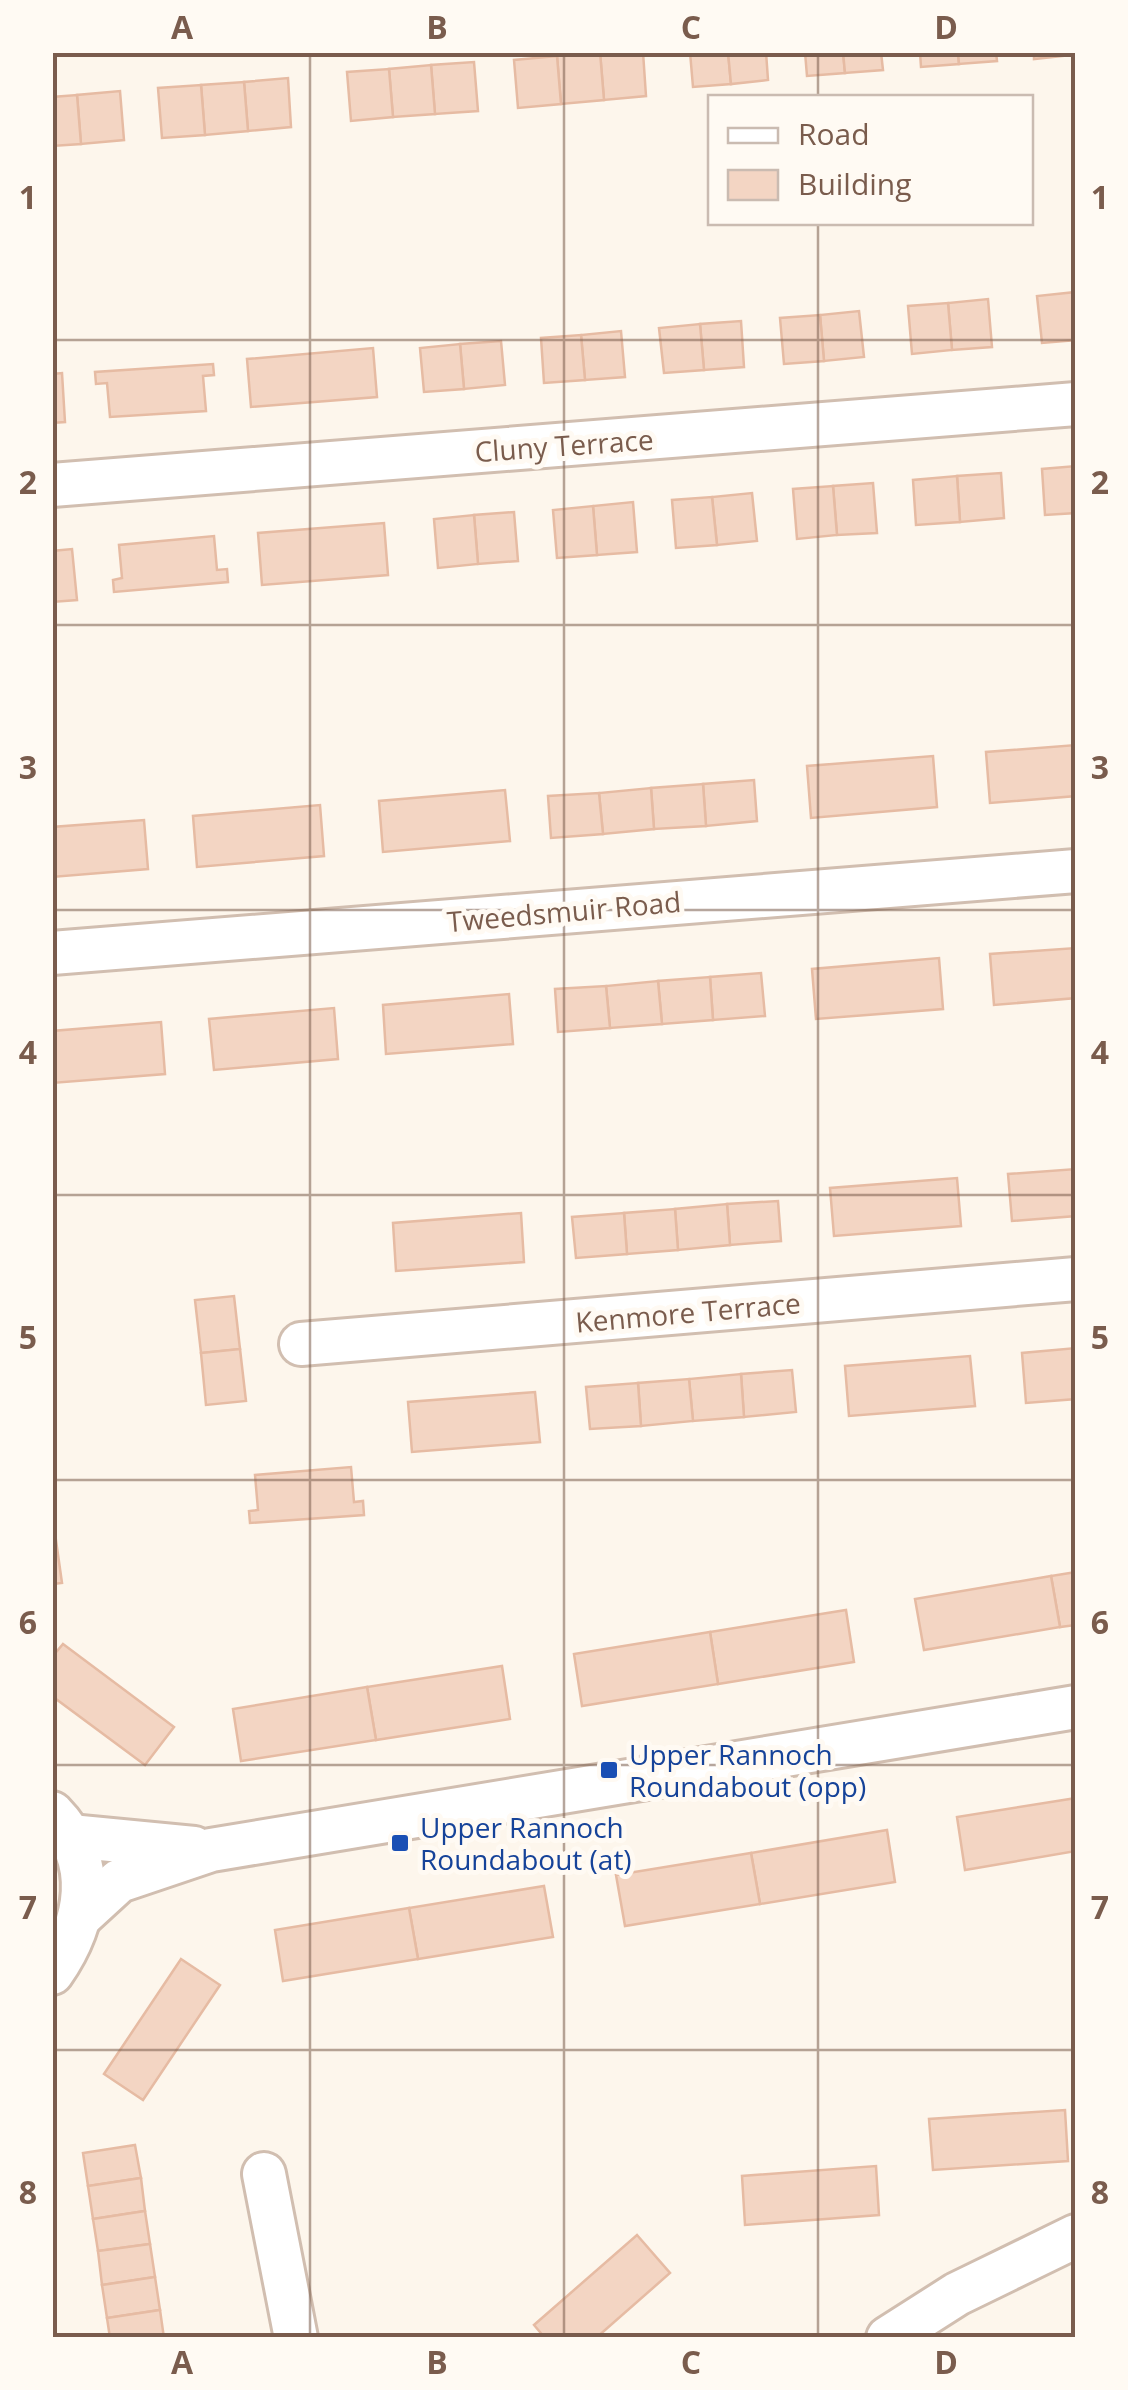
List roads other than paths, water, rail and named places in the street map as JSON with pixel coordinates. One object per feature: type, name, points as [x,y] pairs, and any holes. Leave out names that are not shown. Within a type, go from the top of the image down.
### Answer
[{"type":"street","name":"Cluny Terrace","points":[[52,485],[1076,404]]},
{"type":"street","name":"Tweedsmuir Road","points":[[52,953],[1076,871]]},
{"type":"street","name":"Kenmore Terrace","points":[[301,1344],[1076,1279]]},
{"type":"street","points":[[83,1914],[119,1881],[211,1850],[1076,1707]]},
{"type":"street","points":[[61,1824],[211,1850]]},
{"type":"street","points":[[52,1973],[71,1946],[83,1914],[85,1877],[61,1824]]},
{"type":"street","points":[[264,2174],[296,2338]]},
{"type":"street","points":[[888,2338],[957,2294],[1076,2236]]},
{"type":"place","name":"Upper Rannoch Roundabout (opp)","points":[[609,1770]]},
{"type":"place","name":"Upper Rannoch Roundabout (at)","points":[[400,1843]]}]
